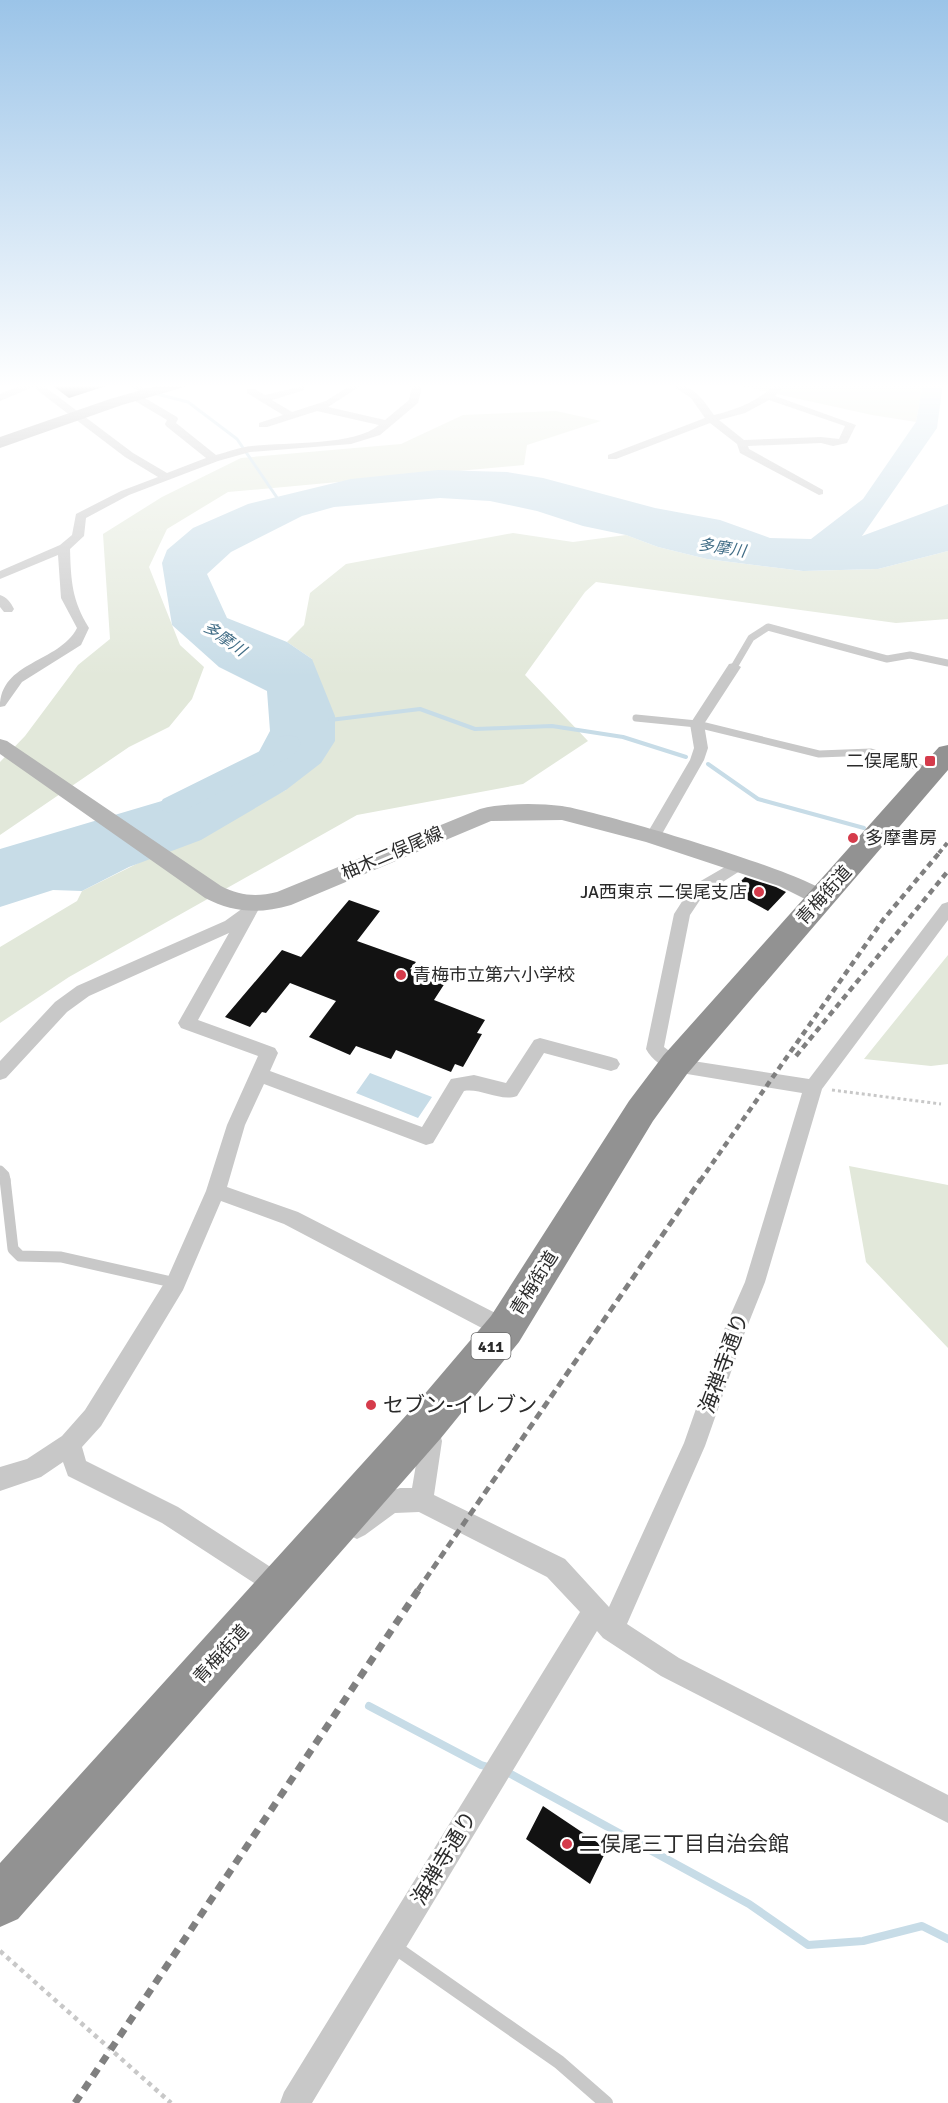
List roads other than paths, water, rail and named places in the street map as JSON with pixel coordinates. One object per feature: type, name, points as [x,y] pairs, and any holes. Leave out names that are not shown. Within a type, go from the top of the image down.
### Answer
[{"type":"highway","name":"青梅街道","points":[[0,1901],[426,1424],[505,1329],[641,1111],[675,1065],[940,763]]},
{"type":"main road","name":"柚木二俣尾線","points":[[0,745],[213,892],[234,902],[253,905],[271,902],[299,893],[488,814],[515,812],[562,813],[653,837],[787,881],[821,897]]},
{"type":"street","points":[[0,575],[64,548],[78,536],[80,516],[125,493],[159,481]]},
{"type":"street","points":[[799,481],[819,492]]},
{"type":"street","points":[[0,703],[17,679],[76,642],[82,633],[83,628],[67,599],[63,570],[64,548]]},
{"type":"street","points":[[653,837],[697,760],[701,748],[697,724],[734,667]]},
{"type":"street","points":[[737,865],[698,890],[682,914],[656,1049],[675,1065],[813,1088],[948,908]]},
{"type":"street","points":[[0,1073],[61,1007],[84,990],[231,925],[253,905]]},
{"type":"street","points":[[0,1479],[33,1469],[70,1443],[93,1418],[176,1283],[216,1191],[236,1125],[269,1053],[187,1023],[253,905]]},
{"type":"street","points":[[259,1075],[426,1137],[458,1084],[474,1082],[510,1092],[540,1045],[611,1064]]},
{"type":"street","name":"海禅寺通り","points":[[295,2103],[509,1752],[603,1621],[693,1446],[734,1332],[755,1282],[813,1088]]},
{"type":"street","points":[[216,1191],[291,1218],[505,1329]]},
{"type":"street","points":[[421,1501],[431,1441],[426,1424]]},
{"type":"street","points":[[70,1443],[76,1468],[170,1515],[280,1588]]},
{"type":"street","points":[[339,1521],[357,1527],[377,1513],[389,1500],[402,1498],[421,1501],[556,1568],[603,1621],[670,1668],[948,1809]]},
{"type":"lane","points":[[734,667],[745,642],[759,629],[768,627],[887,659],[910,655],[948,663]]},
{"type":"lane","points":[[636,718],[697,724],[819,754],[871,752],[940,763]]},
{"type":"lane","points":[[0,1170],[5,1175],[13,1249],[20,1256],[61,1257],[176,1283]]},
{"type":"lane","points":[[391,1945],[560,2062],[606,2103]]},
{"type":"water","points":[[342,481],[555,481],[655,508],[720,520],[770,538],[811,539],[863,499],[875,481],[900,481],[862,536],[948,504],[948,551],[878,569],[803,571],[707,559],[658,547],[626,535],[583,526],[537,511],[490,501],[440,498],[334,507],[302,516],[231,552],[207,574],[227,618],[287,642],[312,659],[335,716],[335,741],[321,763],[286,790],[201,840],[129,867],[82,891],[53,890],[0,907],[0,849],[246,776],[270,731],[267,691],[219,667],[172,625],[162,563],[167,550],[193,528],[248,504]]},
{"type":"water","points":[[370,1073],[432,1097],[418,1118],[356,1093]]},
{"type":"waterway","points":[[266,481],[280,502]]},
{"type":"waterway","points":[[330,720],[420,709],[475,729],[552,726],[623,737],[686,757]]},
{"type":"waterway","name":"多摩川","points":[[173,805],[285,749],[288,743]]},
{"type":"waterway","points":[[708,764],[758,799],[864,828]]},
{"type":"waterway","points":[[369,1706],[481,1765],[492,1768]]},
{"type":"waterway","points":[[507,1772],[749,1904],[808,1945],[863,1941],[922,1926],[948,1939]]},
{"type":"railway","points":[[939,853],[948,842]]},
{"type":"railway","points":[[700,1181],[883,920],[940,852]]},
{"type":"railway","points":[[796,1056],[948,871]]},
{"type":"railway","points":[[418,1590],[701,1179]]},
{"type":"railway","points":[[75,2103],[419,1589]]},
{"type":"place","name":"二俣尾駅","points":[[930,761]]},
{"type":"place","name":"多摩書房","points":[[853,838]]},
{"type":"place","name":"JA西東京 二俣尾支店","points":[[759,892]]},
{"type":"place","name":"青梅市立第六小学校","points":[[401,975]]},
{"type":"place","name":"セブン-イレブン","points":[[371,1405]]},
{"type":"place","name":"二俣尾三丁目自治会館","points":[[567,1844]]}]
